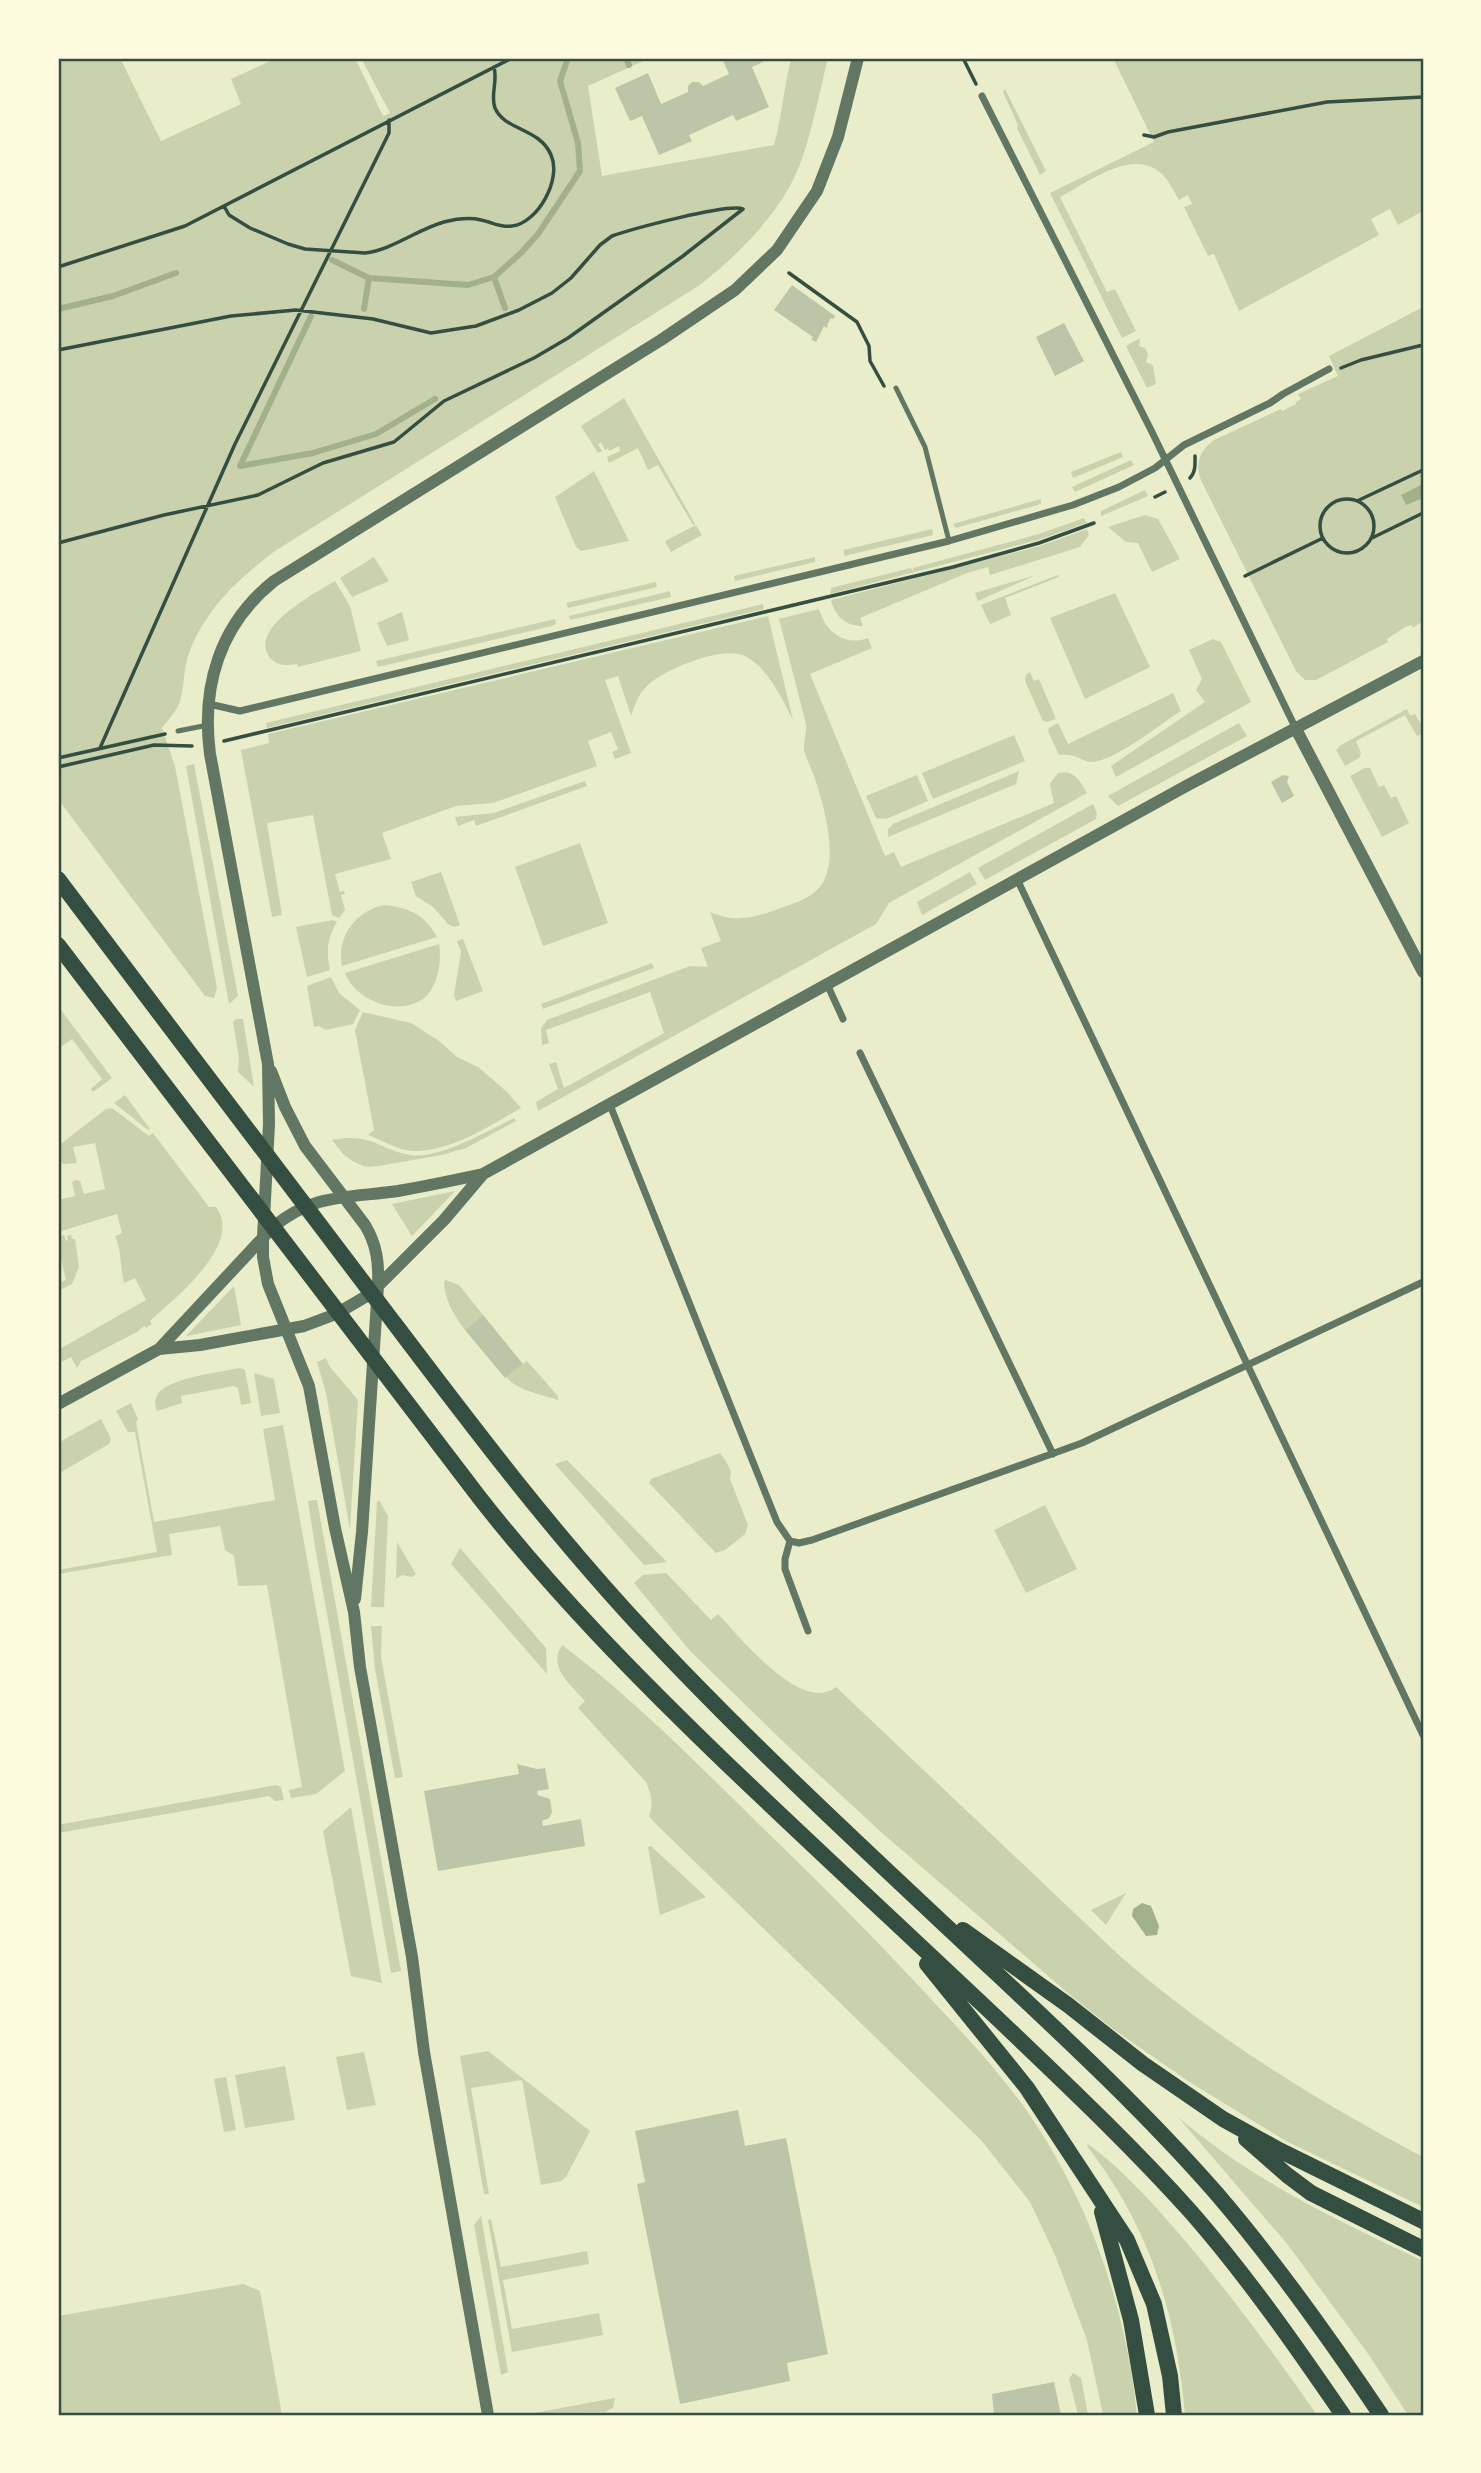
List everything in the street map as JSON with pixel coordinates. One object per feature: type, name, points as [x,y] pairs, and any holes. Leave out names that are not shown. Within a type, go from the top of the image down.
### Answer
[{"type":"main road","points":[[58,879],[540,1513],[682,1671],[1086,2058],[1217,2194],[1324,2331],[1381,2415]]},
{"type":"main road","points":[[58,945],[520,1549],[604,1642],[748,1784],[1096,2112],[1192,2214],[1271,2312],[1343,2415]]},
{"type":"main road","points":[[918,1899],[1018,1969],[1143,2064],[1223,2119],[1279,2150],[1423,2221]]},
{"type":"main road","points":[[883,1911],[1027,2088],[1127,2239],[1147,2282],[1163,2343],[1174,2415]]},
{"type":"main road","points":[[1223,2119],[1311,2193],[1423,2249]]},
{"type":"main road","points":[[1098,2196],[1131,2320],[1147,2415]]},
{"type":"street","points":[[488,2415],[421,2033],[412,1957],[360,1667],[354,1612],[335,1528],[309,1386],[268,1284],[263,1257],[268,1064],[210,754],[209,704],[217,663],[227,635],[244,610],[274,581],[661,340],[726,297],[776,250],[817,191],[838,136],[858,58]]},
{"type":"street","points":[[982,96],[1165,460],[1296,729],[1423,972]]},
{"type":"street","points":[[209,704],[240,711],[949,541],[1086,500],[1144,475],[1178,449],[1270,403],[1329,369]]},
{"type":"street","points":[[58,1404],[159,1349],[263,1237],[293,1212],[318,1201],[399,1191],[483,1174],[1017,879],[1423,661]]},
{"type":"street","points":[[1017,879],[1423,1735]]},
{"type":"street","points":[[827,984],[843,1019]]},
{"type":"street","points":[[860,1053],[1053,1454]]},
{"type":"street","points":[[268,1064],[305,1146],[371,1236],[377,1257],[378,1286],[362,1532],[354,1612]]},
{"type":"street","points":[[610,1105],[777,1522],[790,1541],[799,1543],[1082,1443],[1423,1282]]},
{"type":"street","points":[[159,1349],[200,1345],[287,1329],[336,1314],[378,1286],[444,1220],[483,1174]]},
{"type":"street","points":[[790,1541],[785,1569],[808,1631]]},
{"type":"lane","points":[[896,388],[925,447],[949,541]]},
{"type":"lane","points":[[178,731],[208,725]]},
{"type":"path","points":[[58,267],[171,231],[512,58]]},
{"type":"path","points":[[963,58],[973,78]]},
{"type":"path","points":[[224,206],[229,215],[268,236],[305,249],[331,251],[370,253],[426,228],[455,219],[475,219],[510,227],[524,222],[551,188],[555,172],[554,162],[542,141],[505,120],[497,112],[493,99],[497,79],[494,67]]},
{"type":"path","points":[[1144,135],[1154,137],[1168,132],[1326,102],[1423,97]]},
{"type":"path","points":[[100,748],[207,506],[389,133],[389,120]]},
{"type":"path","points":[[58,350],[231,316],[302,310],[373,319],[431,333],[476,326],[519,310],[552,293],[570,278],[600,244],[615,235],[715,210],[734,207],[743,209],[683,256],[568,338],[534,358],[440,404],[394,442],[323,463],[258,495],[58,543]]},
{"type":"path","points":[[789,273],[857,322],[869,346],[870,360],[884,386]]},
{"type":"path","points":[[1329,369],[1336,370],[1361,360],[1423,345]]},
{"type":"path","points":[[1187,480],[1193,475],[1195,466],[1194,440]]},
{"type":"path","points":[[1423,470],[1357,501],[1341,500],[1325,510],[1320,524],[1323,538],[1335,551],[1348,553],[1359,550],[1372,538],[1423,513]]},
{"type":"path","points":[[1155,497],[1164,493]]},
{"type":"path","points":[[1357,501],[1371,513],[1374,526],[1372,538]]},
{"type":"path","points":[[224,741],[940,570],[1039,543],[1094,523]]},
{"type":"path","points":[[1245,576],[1323,538]]},
{"type":"path","points":[[58,758],[178,731]]},
{"type":"path","points":[[58,766],[154,745],[194,746]]},
{"type":"shaded area","points":[[58,58],[120,58],[161,141],[241,104],[231,79],[277,58],[355,58],[383,116],[390,113],[361,58],[650,58],[588,86],[602,176],[774,145],[791,58],[828,58],[808,141],[790,186],[761,227],[726,263],[700,285],[275,551],[248,572],[224,596],[204,622],[187,659],[179,705],[162,728],[175,766],[217,988],[214,998],[205,996],[58,799]]},
{"type":"shaded area","points":[[1113,58],[1423,58],[1423,211],[1398,225],[1390,209],[1371,219],[1379,235],[1239,311],[1214,254],[1208,256],[1184,207],[1192,204],[1188,195],[1179,200],[1164,176],[1152,167],[1140,164],[1112,169],[1060,197],[1107,292],[1115,289],[1136,331],[1122,338],[1050,193],[1154,142]]},
{"type":"shaded area","points":[[1005,89],[1046,171],[1040,175],[1017,128],[1003,92]]},
{"type":"shaded area","points":[[1423,307],[1423,621],[1413,628],[1412,625],[1405,627],[1387,639],[1388,642],[1316,680],[1305,680],[1296,671],[1200,478],[1200,456],[1214,440],[1296,404],[1301,399],[1298,394],[1338,376],[1329,356]]},
{"type":"shaded area","points":[[1140,338],[1139,346],[1145,348],[1148,354],[1146,362],[1153,365],[1156,384],[1147,388],[1126,346]]},
{"type":"shaded area","points":[[624,398],[695,524],[693,525],[658,465],[648,470],[638,448],[609,463],[607,457],[620,451],[619,446],[609,451],[608,448],[605,450],[601,442],[598,444],[602,451],[598,453],[581,426]]},
{"type":"shaded area","points":[[1121,452],[1123,457],[1073,478],[1071,472]]},
{"type":"shaded area","points":[[1131,460],[1134,465],[1075,492],[1072,487]]},
{"type":"shaded area","points":[[594,471],[629,541],[581,551],[576,547],[555,497]]},
{"type":"shaded area","points":[[1423,484],[1423,498],[1406,505],[1401,495]]},
{"type":"shaded area","points":[[1145,490],[1148,496],[1101,516],[1101,511]]},
{"type":"shaded area","points":[[1041,499],[1041,504],[956,528],[953,524]]},
{"type":"shaded area","points":[[1145,515],[1158,519],[1180,559],[1152,572],[1138,543],[1126,542],[1108,527]]},
{"type":"shaded area","points":[[1084,518],[1087,523],[1038,540],[830,594],[831,588],[911,568],[913,571],[913,568],[1039,534]]},
{"type":"shaded area","points":[[696,525],[702,535],[671,552],[665,541]]},
{"type":"shaded area","points":[[932,529],[933,535],[844,556],[844,550]]},
{"type":"shaded area","points":[[1087,529],[1089,535],[1080,547],[990,575],[988,567],[967,573],[860,618],[863,626],[842,619],[831,600],[1040,546]]},
{"type":"shaded area","points":[[374,557],[389,581],[352,597],[340,578]]},
{"type":"shaded area","points":[[815,557],[815,562],[735,581],[734,576]]},
{"type":"shaded area","points":[[1036,575],[978,601],[975,593]]},
{"type":"shaded area","points":[[1058,575],[1059,577],[1005,598],[1011,615],[990,624],[981,605]]},
{"type":"shaded area","points":[[335,581],[350,606],[361,651],[298,667],[297,664],[285,665],[274,661],[268,655],[265,644],[276,623],[287,612]]},
{"type":"shaded area","points":[[656,582],[657,587],[568,608],[566,603]]},
{"type":"shaded area","points":[[670,591],[671,597],[570,620],[569,616]]},
{"type":"shaded area","points":[[1115,593],[1150,667],[1085,699],[1050,618]]},
{"type":"shaded area","points":[[763,604],[764,609],[267,728],[266,723]]},
{"type":"shaded area","points":[[819,609],[826,624],[837,635],[851,640],[868,638],[872,648],[810,674],[885,856],[894,852],[901,867],[1054,803],[1050,784],[1058,773],[1072,774],[1087,793],[889,903],[876,924],[538,1111],[536,1102],[558,1089],[549,1064],[556,1062],[564,1088],[664,1033],[650,992],[546,1030],[549,1043],[542,1045],[541,1028],[547,1020],[690,966],[708,967],[701,948],[721,941],[710,912],[736,918],[761,915],[809,896],[824,879],[830,851],[829,835],[818,788],[804,750],[806,724],[779,619]]},
{"type":"shaded area","points":[[402,612],[409,640],[387,646],[377,623]]},
{"type":"shaded area","points":[[768,616],[793,720],[761,668],[745,656],[735,653],[708,656],[665,673],[643,690],[631,716],[618,676],[605,680],[631,753],[615,759],[612,752],[618,749],[611,732],[588,741],[597,766],[493,803],[456,806],[382,833],[391,859],[335,874],[340,892],[344,891],[345,894],[341,895],[345,910],[339,918],[332,915],[313,815],[267,823],[282,915],[272,917],[241,750],[269,743],[268,734]]},
{"type":"shaded area","points":[[555,619],[556,624],[552,626],[378,667],[376,661]]},
{"type":"shaded area","points":[[1213,639],[1221,642],[1251,702],[1116,777],[1111,766],[1205,702],[1196,690],[1202,679],[1189,650]]},
{"type":"shaded area","points":[[1030,672],[1034,681],[1039,679],[1056,719],[1043,721],[1025,681]]},
{"type":"shaded area","points":[[1173,693],[1181,711],[1137,741],[1100,761],[1091,762],[1070,755],[1059,755],[1048,731],[1058,723],[1068,744]]},
{"type":"shaded area","points":[[1407,709],[1410,716],[1415,714],[1423,733],[1417,736],[1405,715],[1356,741],[1361,753],[1359,758],[1345,766],[1336,750],[1341,745]]},
{"type":"shaded area","points":[[1239,723],[1247,736],[1118,806],[1108,796]]},
{"type":"shaded area","points":[[1014,735],[1025,761],[933,799],[922,773]]},
{"type":"shaded area","points":[[194,764],[238,996],[229,1004],[186,766]]},
{"type":"shaded area","points":[[1370,768],[1379,787],[1384,785],[1391,798],[1396,796],[1409,823],[1382,837],[1350,776]]},
{"type":"shaded area","points":[[1019,771],[1016,784],[888,837],[888,829],[893,824]]},
{"type":"shaded area","points":[[917,775],[928,801],[886,819],[876,818],[866,796]]},
{"type":"shaded area","points":[[585,781],[587,786],[476,826],[474,820],[458,826],[455,817],[494,813]]},
{"type":"shaded area","points":[[1093,804],[1097,813],[1096,819],[985,880],[978,868]]},
{"type":"shaded area","points":[[580,843],[608,923],[543,946],[515,867]]},
{"type":"shaded area","points":[[441,872],[460,925],[454,927],[433,907],[416,896],[411,882]]},
{"type":"shaded area","points":[[970,872],[977,884],[922,915],[917,902]]},
{"type":"shaded area","points":[[385,905],[416,914],[437,937],[342,966],[342,945],[350,926],[365,913]]},
{"type":"shaded area","points":[[333,920],[337,922],[328,945],[330,970],[307,977],[296,927]]},
{"type":"shaded area","points":[[463,939],[483,991],[456,1001],[454,995],[461,952],[457,941]]},
{"type":"shaded area","points":[[439,944],[439,966],[432,988],[423,999],[413,1004],[390,1006],[367,998],[350,983],[345,973]]},
{"type":"shaded area","points":[[652,963],[654,968],[543,1009],[541,1004]]},
{"type":"shaded area","points":[[331,977],[339,993],[360,1010],[353,1024],[326,1030],[314,1027],[307,986]]},
{"type":"shaded area","points":[[58,1006],[112,1078],[93,1092],[91,1089],[102,1079],[72,1039],[58,1049]]},
{"type":"shaded area","points":[[363,1012],[411,1023],[439,1041],[457,1057],[478,1067],[521,1108],[457,1142],[429,1150],[404,1150],[368,1135],[374,1130],[355,1030]]},
{"type":"shaded area","points":[[243,1019],[254,1087],[238,1072],[239,1058],[233,1022]]},
{"type":"shaded area","points":[[125,1095],[150,1129],[114,1103]]},
{"type":"shaded area","points":[[112,1108],[149,1136],[153,1133],[209,1207],[216,1207],[222,1222],[221,1237],[203,1269],[150,1321],[152,1324],[81,1361],[77,1368],[71,1357],[58,1364],[58,1350],[146,1300],[135,1278],[124,1283],[115,1236],[122,1233],[117,1214],[58,1232],[58,1200],[75,1196],[72,1182],[80,1181],[84,1194],[105,1189],[95,1143],[73,1147],[77,1163],[63,1164],[58,1157],[58,1146],[106,1109]]},
{"type":"shaded area","points":[[514,1118],[516,1121],[466,1148],[379,1166],[366,1167],[354,1162],[343,1154],[332,1140],[357,1138],[399,1152],[422,1155],[449,1149]]},
{"type":"shaded area","points":[[455,1191],[412,1236],[392,1204]]},
{"type":"shaded area","points":[[64,1235],[66,1241],[67,1236],[71,1235],[72,1239],[75,1239],[79,1267],[72,1284],[58,1291],[58,1283],[66,1280],[58,1248],[58,1237]]},
{"type":"shaded area","points":[[446,1280],[459,1285],[483,1315],[465,1330],[448,1300],[444,1288]]},
{"type":"shaded area","points":[[234,1286],[241,1325],[187,1336],[187,1335]]},
{"type":"shaded area","points":[[326,1358],[330,1367],[358,1400],[350,1529],[326,1393],[317,1362]]},
{"type":"shaded area","points":[[527,1361],[558,1396],[558,1400],[523,1389],[506,1377]]},
{"type":"shaded area","points":[[240,1368],[245,1370],[251,1403],[241,1405],[238,1388],[234,1386],[181,1396],[182,1403],[157,1411],[155,1402],[164,1388],[196,1376]]},
{"type":"shaded area","points":[[254,1373],[274,1379],[280,1413],[261,1416]]},
{"type":"shaded area","points":[[131,1403],[138,1419],[136,1422],[154,1522],[275,1500],[263,1429],[283,1425],[345,1771],[316,1794],[291,1798],[289,1790],[302,1787],[267,1585],[238,1586],[234,1556],[225,1550],[220,1526],[169,1534],[172,1555],[58,1574],[58,1570],[157,1552],[135,1432],[128,1432],[116,1411]]},
{"type":"shaded area","points":[[101,1419],[111,1439],[109,1444],[58,1474],[58,1443]]},
{"type":"shaded area","points":[[720,1453],[731,1472],[730,1479],[748,1525],[745,1534],[725,1550],[716,1553],[649,1483],[651,1479]]},
{"type":"shaded area","points":[[567,1460],[667,1562],[644,1565],[555,1464]]},
{"type":"shaded area","points":[[317,1500],[401,1971],[391,1973],[315,1547],[308,1501]]},
{"type":"shaded area","points":[[379,1500],[388,1516],[384,1607],[371,1607],[377,1502]]},
{"type":"shaded area","points":[[1045,1505],[1077,1569],[1026,1593],[994,1530]]},
{"type":"shaded area","points":[[397,1542],[416,1574],[412,1577],[402,1575],[396,1579]]},
{"type":"shaded area","points":[[460,1548],[546,1648],[547,1674],[451,1564]]},
{"type":"shaded area","points":[[666,1573],[711,1620],[718,1614],[756,1654],[789,1682],[806,1690],[822,1693],[836,1687],[1121,1957],[1192,2014],[1266,2066],[1423,2157],[1423,2207],[1286,2141],[1191,2083],[1113,2029],[1069,1994],[881,1832],[691,1652],[634,1583],[643,1575]]},
{"type":"shaded area","points":[[371,1626],[382,1626],[381,1657],[403,1777],[395,1778],[375,1669]]},
{"type":"shaded area","points":[[562,1645],[643,1712],[810,1874],[955,2025],[1018,2098],[1051,2148],[1070,2184],[1102,2258],[1124,2335],[1137,2415],[1103,2415],[1087,2340],[1055,2255],[1030,2202],[981,2140],[649,1816],[651,1799],[646,1782],[578,1708],[585,1701],[563,1675],[557,1661]]},
{"type":"shaded area","points":[[276,1785],[281,1787],[284,1800],[275,1801],[269,1796],[58,1833],[58,1825]]},
{"type":"shaded area","points":[[351,1807],[382,1983],[351,1976],[323,1831]]},
{"type":"shaded area","points":[[651,1846],[706,1897],[660,1915],[648,1847]]},
{"type":"shaded area","points":[[1126,1893],[1106,1925],[1091,1910]]},
{"type":"shaded area","points":[[1142,1903],[1151,1906],[1159,1926],[1157,1935],[1146,1936],[1132,1916],[1133,1909]]},
{"type":"shaded area","points":[[488,2051],[590,2131],[566,2177],[561,2181],[541,2185],[522,2080],[471,2088],[489,2194],[484,2194],[460,2056]]},
{"type":"shaded area","points":[[364,2052],[376,2105],[347,2110],[336,2057]]},
{"type":"shaded area","points":[[285,2066],[295,2120],[245,2128],[235,2075]]},
{"type":"shaded area","points":[[226,2077],[236,2130],[224,2132],[214,2079]]},
{"type":"shaded area","points":[[1178,2117],[1206,2140],[1265,2180],[1423,2261],[1423,2415],[1408,2415],[1369,2355],[1288,2245]]},
{"type":"shaded area","points":[[1088,2144],[1128,2178],[1187,2243],[1254,2328],[1317,2415],[1185,2415],[1175,2341],[1156,2273],[1128,2208]]},
{"type":"shaded area","points":[[481,2216],[508,2372],[501,2375],[474,2225]]},
{"type":"shaded area","points":[[491,2219],[501,2267],[587,2251],[589,2264],[503,2280],[512,2329],[599,2313],[603,2335],[512,2352],[488,2220]]},
{"type":"shaded area","points":[[243,2284],[260,2291],[282,2415],[58,2415],[58,2316]]},
{"type":"shaded area","points":[[1073,2373],[1081,2378],[1088,2415],[1078,2415],[1069,2379]]},
{"type":"shaded area","points":[[615,2398],[613,2408],[605,2412],[534,2413]]},
{"type":"building","points":[[722,58],[761,58],[763,62],[752,67],[769,107],[736,121],[733,115],[689,135],[692,141],[659,155],[642,116],[630,121],[615,88],[648,73],[661,104],[688,92],[688,86],[692,82],[699,82],[703,86],[729,74]]},
{"type":"building","points":[[792,285],[835,316],[834,319],[831,318],[827,328],[824,326],[816,342],[811,339],[813,337],[774,310]]},
{"type":"building","points":[[1064,323],[1084,361],[1055,376],[1036,337]]},
{"type":"building","points":[[1283,775],[1289,776],[1287,782],[1294,796],[1282,803],[1271,782]]},
{"type":"building","points":[[483,1315],[523,1364],[505,1378],[465,1330]]},
{"type":"building","points":[[517,1764],[537,1769],[545,1768],[549,1789],[537,1791],[538,1795],[550,1799],[552,1812],[549,1818],[542,1821],[543,1826],[581,1819],[585,1846],[438,1871],[424,1791],[519,1774]]},
{"type":"building","points":[[738,2110],[745,2146],[786,2138],[828,2354],[787,2363],[790,2381],[680,2404],[637,2184],[645,2182],[635,2131]]},
{"type":"building","points":[[1054,2382],[1061,2415],[994,2415],[992,2394]]},
{"type":"waterway","points":[[494,277],[538,234],[580,171],[578,143],[560,81],[568,58]]},
{"type":"waterway","points":[[626,58],[629,65]]},
{"type":"waterway","points":[[332,260],[369,278],[468,285],[494,277],[505,308]]},
{"type":"waterway","points":[[58,309],[113,296],[176,273]]},
{"type":"waterway","points":[[364,309],[369,278]]},
{"type":"waterway","points":[[240,466],[311,316]]},
{"type":"waterway","points":[[240,466],[313,453],[376,434],[435,399]]}]
